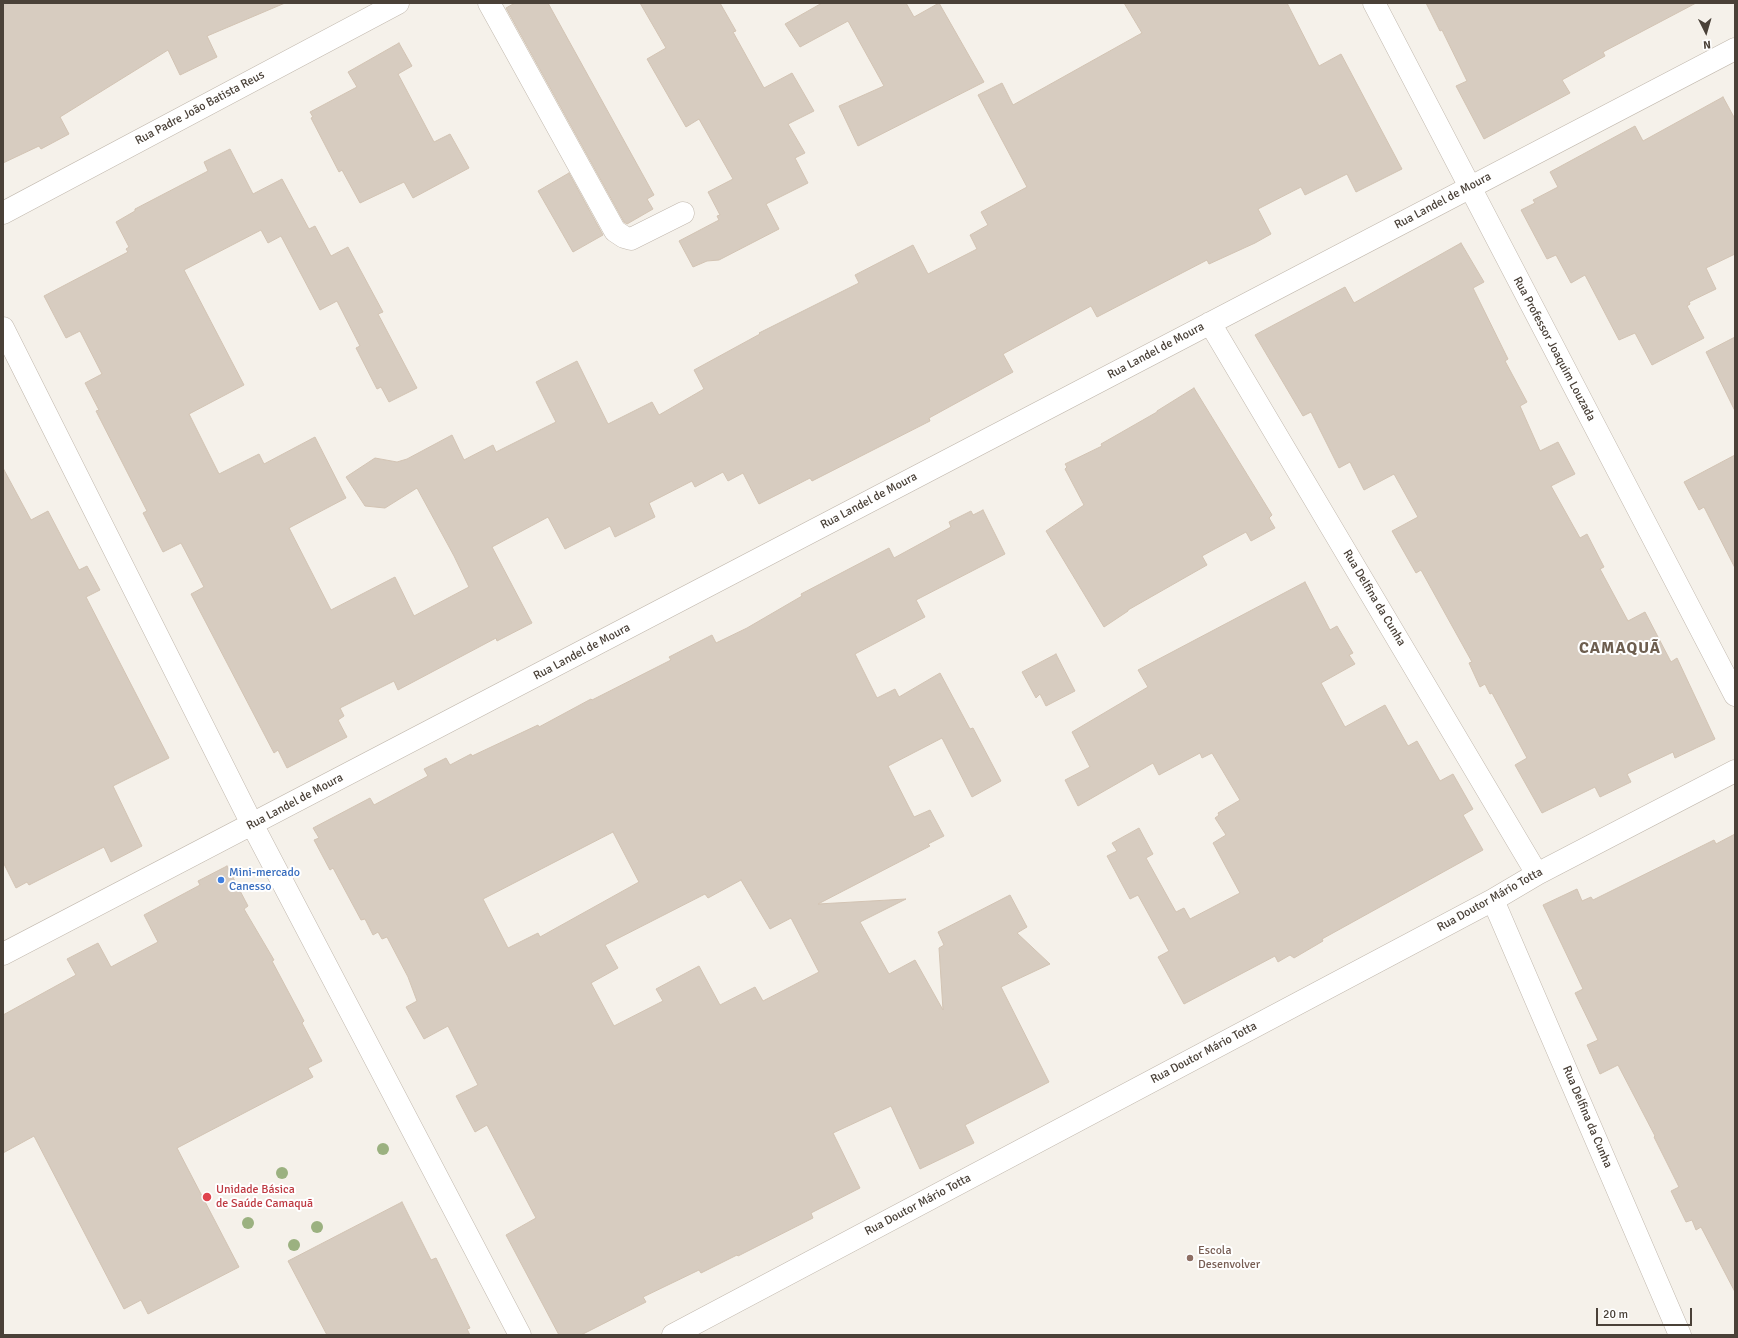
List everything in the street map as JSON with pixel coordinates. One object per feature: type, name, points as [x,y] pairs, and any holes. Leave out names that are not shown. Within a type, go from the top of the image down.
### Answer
[{"type":"street","name":"Rua Padre João Batista Reus","points":[[3,213],[398,3]]},
{"type":"street","points":[[489,3],[615,231],[624,237],[631,239],[683,213]]},
{"type":"street","name":"Rua Professor Joaquim Louzada","points":[[1374,3],[1735,695]]},
{"type":"street","name":"Rua Landel de Moura","points":[[3,954],[1735,49]]},
{"type":"street","name":"Rua Delfina da Cunha","points":[[1210,323],[1537,874]]},
{"type":"street","points":[[3,328],[252,824],[520,1335]]},
{"type":"street","name":"Rua Doutor Mário Totta","points":[[672,1335],[1493,900],[1537,874],[1735,771]]},
{"type":"street","name":"Rua Delfina da Cunha","points":[[1493,900],[1680,1335]]},
{"type":"building","points":[[3,3],[285,3],[207,36],[217,57],[180,75],[168,50],[60,117],[69,134],[41,149],[39,146],[3,163]]},
{"type":"building","points":[[515,3],[548,3],[654,195],[647,199],[653,209],[627,224],[624,222],[506,8]]},
{"type":"building","points":[[640,3],[720,3],[736,31],[733,32],[764,88],[792,73],[814,111],[788,124],[805,153],[795,158],[808,183],[766,204],[779,229],[719,260],[707,261],[693,267],[679,241],[719,220],[717,216],[720,215],[708,192],[733,179],[699,119],[686,127],[647,59],[666,48]]},
{"type":"building","points":[[822,3],[906,3],[914,17],[939,3],[984,82],[858,146],[839,106],[884,86],[848,21],[800,47],[785,24]]},
{"type":"building","points":[[1124,3],[1287,3],[1319,66],[1341,54],[1402,169],[1356,192],[1347,174],[1305,195],[1301,187],[1258,209],[1271,234],[1209,264],[1207,260],[1097,317],[1091,306],[1003,354],[1013,372],[929,418],[930,421],[812,481],[810,478],[759,504],[743,473],[728,481],[723,472],[695,487],[692,481],[649,503],[655,517],[615,537],[610,526],[565,549],[548,517],[492,547],[532,623],[497,641],[496,638],[398,690],[394,681],[340,708],[344,716],[338,720],[347,737],[287,768],[278,750],[274,753],[191,594],[204,587],[181,543],[163,552],[143,513],[147,511],[96,411],[99,410],[85,383],[102,374],[80,331],[66,338],[44,296],[128,252],[126,249],[129,247],[116,222],[135,211],[135,209],[208,171],[204,162],[230,149],[253,194],[282,179],[309,229],[315,226],[331,256],[348,247],[383,312],[378,314],[417,388],[389,402],[381,387],[377,389],[356,348],[360,346],[337,301],[320,310],[281,236],[268,243],[261,230],[184,270],[244,385],[189,414],[219,474],[259,454],[264,464],[315,437],[346,498],[289,528],[331,610],[395,577],[414,616],[469,587],[454,556],[417,488],[385,508],[365,506],[346,477],[375,458],[397,462],[407,459],[452,435],[464,460],[493,445],[496,452],[556,422],[536,382],[577,361],[608,424],[652,402],[659,415],[704,389],[694,370],[760,334],[759,333],[859,283],[855,275],[913,245],[928,274],[977,249],[970,235],[988,225],[981,212],[1027,187],[978,95],[1002,83],[1013,105],[1142,33]]},
{"type":"building","points":[[1426,3],[1696,3],[1603,52],[1605,56],[1562,80],[1570,93],[1484,139],[1456,86],[1467,81],[1442,30],[1440,31]]},
{"type":"building","points":[[399,43],[412,66],[398,74],[434,142],[450,134],[469,168],[413,198],[404,182],[360,203],[342,170],[339,172],[311,118],[313,117],[310,112],[357,87],[348,72]]},
{"type":"building","points":[[1723,97],[1735,119],[1735,254],[1706,268],[1716,289],[1689,302],[1690,304],[1687,306],[1704,338],[1652,365],[1635,333],[1619,340],[1585,275],[1571,283],[1556,255],[1547,259],[1521,210],[1535,203],[1533,200],[1558,187],[1550,172],[1635,126],[1643,141]]},
{"type":"building","points":[[569,173],[603,235],[573,252],[538,191]]},
{"type":"building","points":[[1461,243],[1484,282],[1473,288],[1508,359],[1505,361],[1527,402],[1520,406],[1540,451],[1558,442],[1575,474],[1551,486],[1580,538],[1587,534],[1604,567],[1600,569],[1628,621],[1645,612],[1671,662],[1677,658],[1715,739],[1675,758],[1673,752],[1627,774],[1631,782],[1600,797],[1595,787],[1542,813],[1515,765],[1527,758],[1492,693],[1490,694],[1485,684],[1480,687],[1469,663],[1472,662],[1421,570],[1416,573],[1392,531],[1418,517],[1394,474],[1364,490],[1350,462],[1339,468],[1311,412],[1303,416],[1255,335],[1345,287],[1354,303]]},
{"type":"building","points":[[1735,337],[1735,411],[1706,352]]},
{"type":"building","points":[[1194,388],[1272,515],[1269,518],[1275,528],[1251,541],[1246,532],[1202,556],[1207,565],[1128,610],[1104,627],[1046,531],[1084,505],[1065,469],[1067,467],[1065,464],[1102,446],[1101,444],[1157,412]]},
{"type":"building","points":[[1735,455],[1735,568],[1704,507],[1699,510],[1684,482]]},
{"type":"building","points":[[3,468],[31,520],[48,511],[79,570],[87,566],[100,590],[86,597],[169,758],[113,786],[142,846],[111,862],[104,847],[29,885],[27,882],[16,888],[3,862]]},
{"type":"building","points":[[983,510],[1005,554],[916,600],[925,617],[855,654],[877,698],[895,689],[899,697],[940,673],[970,729],[973,728],[1001,781],[972,797],[942,738],[888,766],[914,817],[930,810],[944,836],[928,844],[930,846],[818,904],[906,899],[860,922],[889,974],[915,960],[943,1010],[939,948],[944,945],[938,932],[1010,895],[1027,927],[1017,933],[1050,964],[1001,987],[1049,1082],[965,1125],[974,1143],[920,1169],[891,1106],[833,1133],[860,1188],[811,1213],[813,1218],[738,1256],[737,1255],[701,1273],[699,1270],[643,1297],[646,1302],[581,1335],[559,1335],[506,1235],[536,1218],[487,1125],[475,1132],[456,1096],[478,1085],[448,1026],[424,1039],[406,1007],[417,1001],[408,977],[387,937],[382,939],[378,932],[373,935],[365,919],[361,920],[333,868],[330,870],[314,840],[319,838],[313,828],[370,798],[374,805],[428,776],[424,769],[446,758],[450,765],[471,754],[472,756],[538,725],[539,727],[591,699],[592,700],[671,660],[669,657],[712,635],[716,643],[747,628],[802,596],[801,594],[889,548],[894,558],[951,527],[949,522],[971,511],[973,515]],"holes":[[[613,832],[639,882],[540,937],[538,933],[508,948],[483,899]],[[741,880],[770,929],[791,918],[819,972],[763,1001],[755,987],[720,1005],[699,966],[656,989],[663,1001],[614,1026],[591,983],[618,968],[605,945],[705,894],[708,898]]]},
{"type":"building","points":[[1305,582],[1330,630],[1337,626],[1353,653],[1349,655],[1355,664],[1321,683],[1345,727],[1385,705],[1408,746],[1417,741],[1440,781],[1453,774],[1473,809],[1463,815],[1483,850],[1322,939],[1323,941],[1294,958],[1290,955],[1278,962],[1275,956],[1184,1004],[1158,957],[1169,951],[1138,895],[1130,899],[1107,856],[1117,851],[1112,843],[1139,828],[1153,854],[1146,858],[1176,912],[1184,908],[1190,919],[1240,893],[1213,843],[1226,835],[1215,818],[1219,815],[1218,813],[1240,800],[1212,753],[1202,758],[1200,753],[1159,775],[1153,763],[1078,806],[1065,780],[1090,767],[1072,732],[1148,687],[1138,670]]},
{"type":"building","points":[[1056,654],[1075,691],[1046,706],[1040,694],[1036,698],[1022,672]]},
{"type":"building","points":[[1735,834],[1735,1292],[1701,1227],[1696,1230],[1692,1220],[1686,1222],[1671,1191],[1679,1187],[1654,1137],[1655,1136],[1618,1065],[1600,1074],[1587,1045],[1598,1040],[1575,993],[1583,989],[1543,905],[1577,889],[1582,901],[1591,897],[1593,900],[1714,840],[1716,844]]},
{"type":"building","points":[[227,866],[248,906],[244,909],[274,960],[272,961],[304,1021],[302,1023],[322,1061],[308,1068],[313,1077],[177,1148],[239,1267],[148,1314],[141,1300],[124,1309],[34,1136],[3,1153],[3,1015],[76,975],[67,959],[98,943],[111,967],[158,942],[144,915],[200,885],[198,881]]},
{"type":"building","points":[[402,1202],[431,1260],[436,1258],[470,1328],[467,1329],[470,1335],[327,1335],[288,1261]]},
{"type":"place","name":"Mini-mercado Canesso","points":[[221,880]]},
{"type":"place","name":"Unidade Básica de Saúde Camaquã","points":[[207,1197]]},
{"type":"place","name":"Escola Desenvolver","points":[[1190,1258]]},
{"type":"district","name":"CAMAQUÃ","points":[[1620,649]]}]
